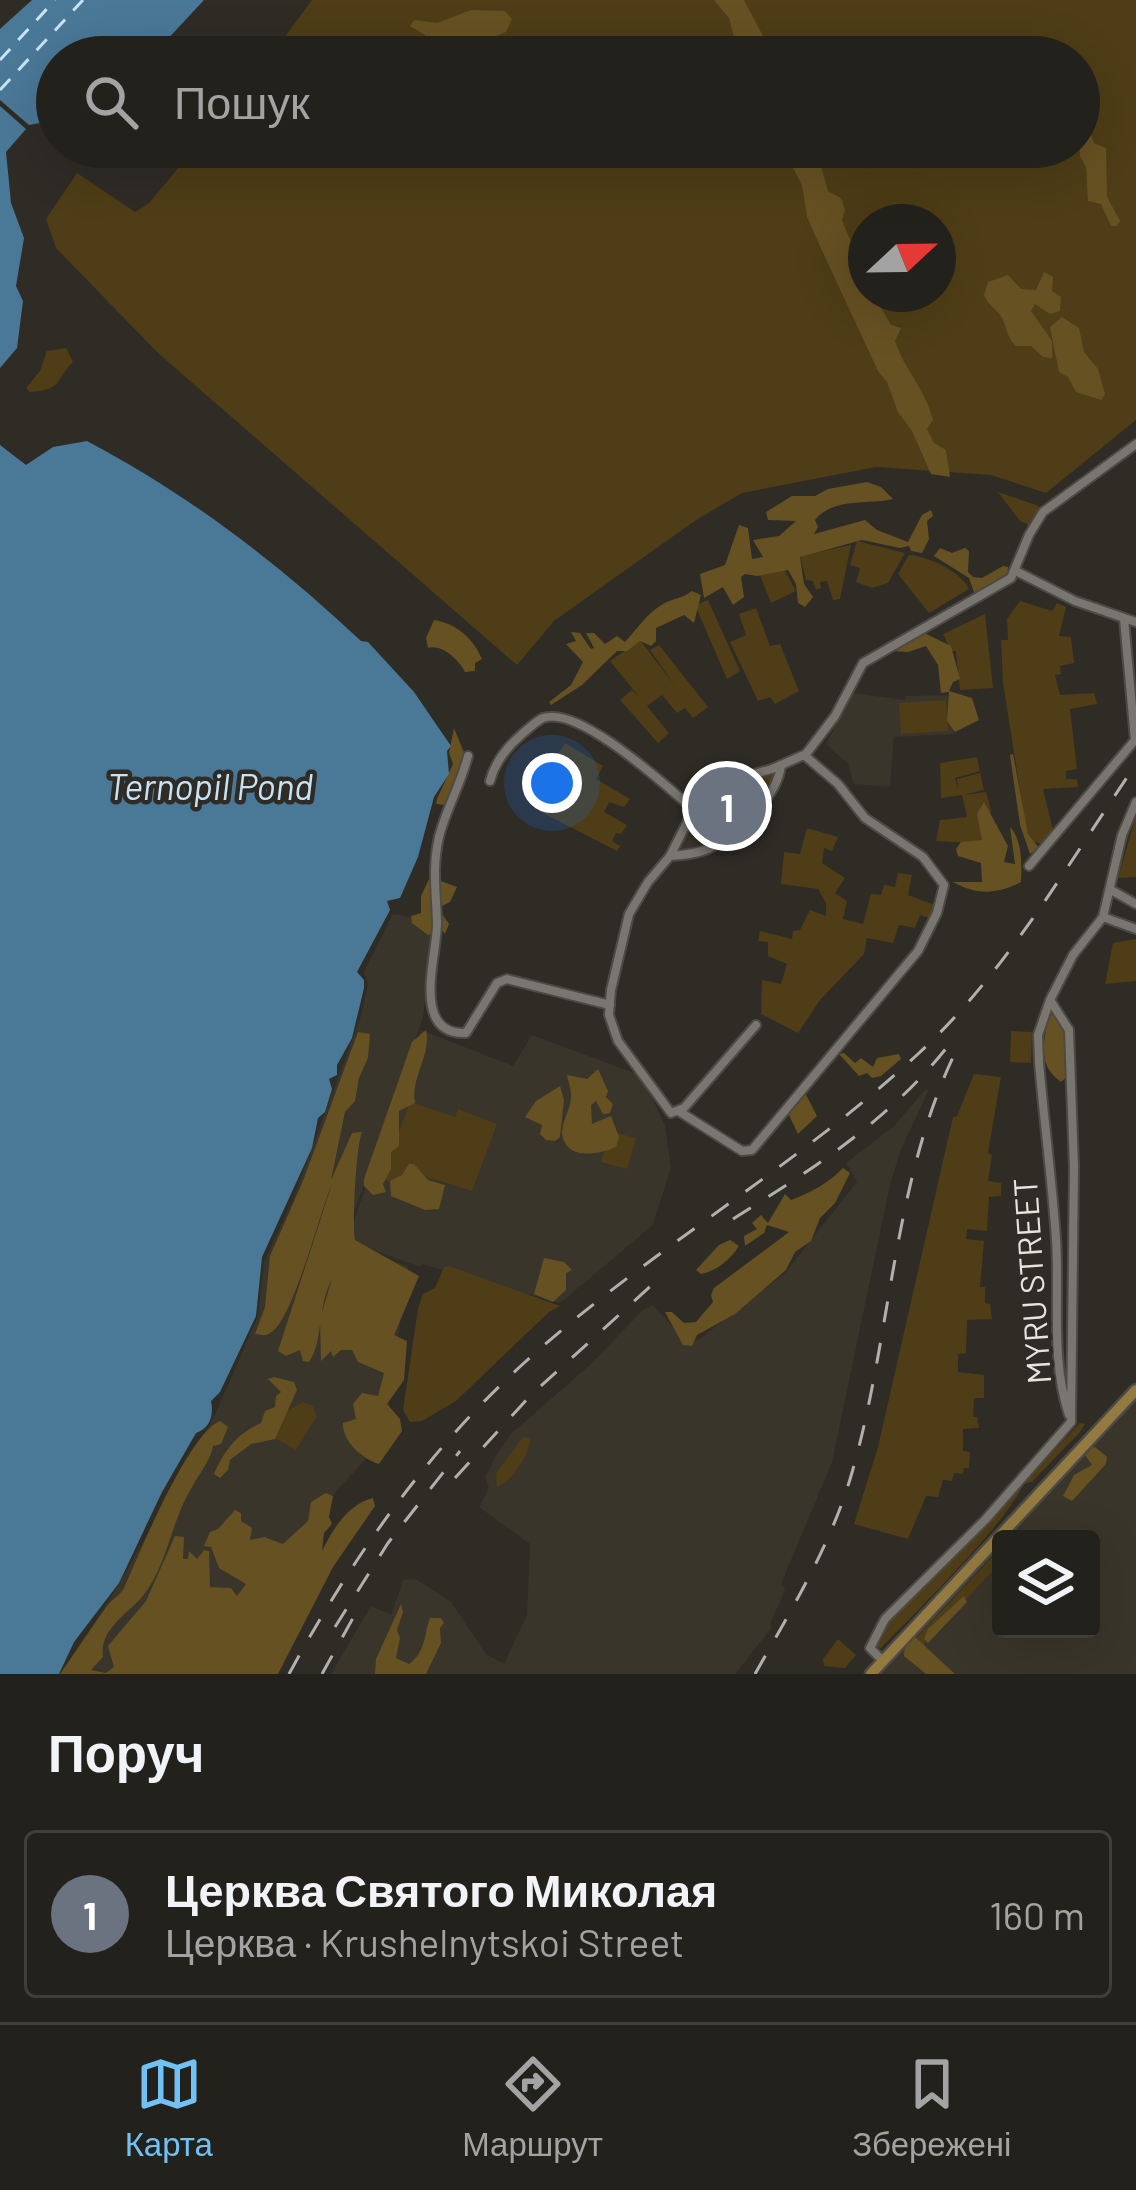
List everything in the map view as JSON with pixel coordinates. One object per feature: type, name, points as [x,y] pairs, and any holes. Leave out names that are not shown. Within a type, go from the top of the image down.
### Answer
[{"type":"main road","points":[[871,1674],[1136,1390]]},
{"type":"street","points":[[804,755],[838,784],[865,818],[936,871],[944,885],[938,913],[919,951],[752,1150],[742,1151],[675,1113],[625,1054],[612,1025],[610,1005],[629,914],[670,856],[700,794],[804,755],[835,716],[863,663],[1005,583],[1016,571],[1043,512],[1136,444]]},
{"type":"street","points":[[1016,571],[1039,586],[1136,622]]},
{"type":"street","points":[[1029,866],[1135,740],[1124,619]]},
{"type":"street","points":[[490,781],[509,746],[543,718],[553,718],[575,724],[632,755],[692,808]]},
{"type":"street","points":[[468,756],[440,834],[434,868],[437,921],[428,994],[434,1012],[447,1028],[466,1033],[497,983],[507,979],[610,1005]]},
{"type":"street","points":[[670,856],[694,854],[721,842],[768,796],[782,772],[781,765]]},
{"type":"street","name":"MYRU STREET","points":[[1071,1422],[1061,1389],[1056,1243],[1038,1035],[1073,955],[1103,917],[1122,836],[1136,802]]},
{"type":"street","points":[[1109,889],[1136,904]]},
{"type":"street","points":[[1103,917],[1136,929]]},
{"type":"street","name":"MYRU STREET","points":[[1050,1000],[1069,1030],[1074,1167],[1071,1422]]},
{"type":"street","points":[[675,1113],[756,1024]]},
{"type":"street","points":[[883,1661],[870,1648],[885,1619],[985,1520],[1071,1422]]},
{"type":"shaded area","points":[[312,0],[1136,0],[1136,420],[1046,493],[991,475],[876,467],[742,493],[554,621],[517,665],[158,353],[56,248],[46,219],[77,173],[135,212],[149,203],[178,168],[1100,168],[1100,36],[285,36]]},
{"type":"shaded area","points":[[714,0],[744,0],[763,36],[734,36],[729,18]]},
{"type":"shaded area","points":[[471,10],[505,11],[512,19],[506,32],[496,36],[425,36],[410,26],[414,20],[437,23]]},
{"type":"shaded area","points":[[1100,146],[1106,148],[1107,197],[1120,221],[1117,226],[1111,226],[1101,204],[1088,201],[1086,168],[1100,168]]},
{"type":"shaded area","points":[[793,168],[822,168],[828,191],[841,198],[845,210],[848,306],[807,217],[802,185]]},
{"type":"shaded area","points":[[1044,272],[1053,277],[1052,291],[1061,297],[1060,311],[1050,314],[1035,304],[1031,311],[1052,341],[1052,358],[1031,346],[1016,346],[984,295],[988,282],[1008,275],[1021,289],[1036,290]]},
{"type":"shaded area","points":[[851,312],[883,312],[891,325],[901,328],[895,341],[933,420],[927,429],[934,443],[946,450],[950,477],[931,474]]},
{"type":"shaded area","points":[[1062,317],[1079,328],[1084,352],[1098,369],[1105,394],[1101,400],[1076,392],[1068,377],[1059,372],[1050,327]]},
{"type":"shaded area","points":[[66,348],[73,362],[57,383],[30,392],[26,388],[40,371],[47,351]]},
{"type":"shaded area","points":[[867,482],[893,499],[831,508],[815,520],[814,534],[865,520],[908,542],[922,515],[931,510],[929,539],[922,553],[909,546],[862,540],[800,557],[804,584],[813,597],[805,607],[798,603],[788,570],[745,574],[741,577],[744,597],[733,605],[723,587],[704,598],[700,574],[725,565],[739,525],[748,528],[752,559],[763,557],[753,540],[779,536],[796,521],[768,520],[766,512],[792,496],[815,496]]},
{"type":"shaded area","points":[[998,492],[1039,506],[1031,526],[1020,521]]},
{"type":"shaded area","points":[[857,541],[905,553],[888,583],[872,588],[856,582],[860,568],[850,565]]},
{"type":"shaded area","points":[[851,545],[840,599],[833,600],[827,581],[820,582],[816,590],[813,581],[806,580],[800,556]]},
{"type":"shaded area","points":[[940,548],[952,553],[969,551],[968,572],[973,577],[982,578],[1003,566],[1008,567],[1005,578],[975,595],[969,578],[934,556]]},
{"type":"shaded area","points":[[909,555],[944,566],[969,589],[929,613],[898,574]]},
{"type":"shaded area","points":[[783,567],[796,591],[771,603],[760,575]]},
{"type":"shaded area","points":[[692,591],[701,595],[694,623],[684,615],[656,628],[651,646],[640,641],[627,651],[617,651],[582,685],[551,705],[571,685],[583,662],[566,644],[576,641],[571,632],[580,633],[591,649],[586,633],[594,633],[605,644],[617,636],[625,642],[657,608]]},
{"type":"shaded area","points":[[708,600],[740,671],[727,679],[695,605]]},
{"type":"shaded area","points":[[1020,601],[1052,611],[1057,603],[1066,607],[1059,636],[1071,637],[1074,663],[1060,666],[1061,674],[1055,675],[1060,695],[1094,693],[1097,704],[1070,709],[1077,769],[1066,771],[1066,779],[1077,779],[1078,787],[1043,789],[1053,830],[1042,844],[1027,834],[1003,683],[1001,640],[1008,640],[1007,619]]},
{"type":"shaded area","points":[[756,608],[770,646],[780,644],[799,691],[775,704],[770,697],[758,701],[730,642],[746,635],[739,614]]},
{"type":"shaded area","points":[[985,614],[993,688],[960,690],[956,651],[951,651],[943,634]]},
{"type":"shaded area","points":[[434,620],[457,629],[474,645],[482,659],[475,663],[475,671],[465,672],[450,654],[428,648],[426,638]]},
{"type":"shaded area","points":[[924,633],[951,646],[960,679],[949,691],[972,698],[979,720],[955,732],[947,721],[949,692],[941,693],[938,665],[926,646],[892,651],[892,646]]},
{"type":"shaded area","points":[[640,640],[675,686],[650,650],[659,645],[708,707],[693,718],[685,708],[677,713],[662,695],[647,706],[669,733],[658,743],[620,700],[632,690],[640,698],[610,661]]},
{"type":"shaded area","points":[[852,693],[905,700],[906,696],[948,695],[954,734],[894,737],[890,787],[854,784],[848,764],[826,744]]},
{"type":"shaded area","points":[[946,700],[948,731],[901,734],[899,703]]},
{"type":"shaded area","points":[[454,728],[465,755],[446,805],[436,804],[453,764],[449,753]]},
{"type":"shaded area","points":[[565,743],[603,766],[596,779],[630,799],[624,807],[609,802],[604,812],[627,825],[612,841],[620,846],[617,851],[541,812],[547,799],[526,787],[533,775],[528,771],[543,753],[555,759]]},
{"type":"shaded area","points":[[1013,754],[1028,834],[1039,848],[1030,854],[1020,825]]},
{"type":"shaded area","points":[[977,757],[980,771],[955,778],[958,788],[957,779],[980,773],[984,790],[963,795],[986,792],[991,811],[983,844],[936,841],[940,820],[967,817],[962,795],[941,798],[940,763]]},
{"type":"shaded area","points":[[769,774],[776,778],[747,816],[727,785]]},
{"type":"shaded area","points":[[984,802],[1008,846],[1004,862],[1015,864],[1010,827],[1020,852],[1021,882],[995,891],[953,882],[982,882],[981,863],[958,856],[956,849],[961,842],[982,840],[977,814]]},
{"type":"shaded area","points":[[705,803],[728,831],[707,846],[683,851],[684,835]]},
{"type":"shaded area","points":[[1136,816],[1136,877],[1118,878]]},
{"type":"shaded area","points":[[807,828],[838,837],[832,851],[824,848],[822,863],[845,878],[835,893],[847,901],[843,919],[863,924],[871,894],[881,895],[884,885],[895,887],[898,873],[912,875],[908,895],[937,906],[932,919],[920,915],[915,928],[899,925],[893,943],[867,938],[864,954],[820,1000],[798,1033],[761,1014],[762,980],[781,984],[787,964],[768,956],[768,942],[758,941],[760,931],[792,939],[810,910],[826,916],[826,903],[818,889],[781,884],[784,852],[800,854]]},
{"type":"shaded area","points":[[430,877],[457,887],[450,902],[438,908],[449,924],[445,934],[438,925],[428,935],[412,923],[411,916],[421,913],[421,896]]},
{"type":"shaded area","points":[[393,914],[434,922],[423,1017],[344,1241],[408,1267],[384,1438],[281,1554],[216,1674],[62,1674],[214,1417],[258,1316],[264,1262],[292,1202],[361,1016],[368,984],[364,972]]},
{"type":"shaded area","points":[[1136,939],[1136,981],[1105,984],[1113,943]]},
{"type":"shaded area","points":[[1056,1014],[1068,1041],[1068,1076],[1061,1082],[1048,1068],[1044,1052],[1049,1015]]},
{"type":"shaded area","points":[[421,1030],[513,1066],[532,1035],[642,1076],[665,1126],[671,1167],[653,1225],[560,1303],[420,1267],[347,1240]]},
{"type":"shaded area","points":[[426,1030],[415,1103],[399,1111],[399,1146],[391,1152],[391,1169],[383,1184],[386,1192],[373,1195],[364,1179],[412,1042]]},
{"type":"shaded area","points":[[1011,1031],[1032,1032],[1031,1063],[1010,1062]]},
{"type":"shaded area","points":[[358,1032],[370,1034],[368,1058],[355,1101],[345,1112],[331,1180],[352,1133],[362,1132],[355,1240],[419,1276],[394,1335],[407,1341],[404,1380],[387,1404],[400,1419],[402,1431],[379,1464],[354,1448],[343,1423],[356,1419],[353,1404],[362,1393],[378,1396],[384,1373],[358,1362],[352,1350],[341,1350],[333,1357],[331,1351],[321,1361],[320,1325],[309,1362],[303,1361],[300,1350],[286,1356],[278,1351],[332,1184],[290,1304],[273,1331],[255,1334],[265,1307],[270,1256]]},
{"type":"shaded area","points":[[839,1054],[855,1063],[861,1058],[873,1067],[877,1058],[899,1054],[901,1059],[872,1078],[867,1073],[859,1076]]},
{"type":"shaded area","points":[[598,1069],[606,1097],[613,1104],[610,1113],[603,1114],[596,1101],[591,1105],[592,1124],[611,1116],[619,1137],[616,1147],[575,1152],[562,1132],[571,1099],[567,1075],[587,1079]]},
{"type":"shaded area","points":[[974,1074],[1001,1077],[988,1181],[1001,1183],[1001,1196],[989,1197],[987,1231],[967,1229],[966,1239],[984,1241],[980,1287],[985,1287],[992,1319],[967,1320],[966,1353],[958,1354],[958,1372],[984,1375],[984,1398],[974,1398],[973,1417],[979,1428],[963,1429],[969,1468],[963,1474],[954,1473],[952,1481],[943,1480],[938,1497],[926,1496],[908,1539],[854,1524],[878,1447],[953,1117]]},
{"type":"shaded area","points":[[560,1086],[564,1100],[560,1137],[546,1140],[540,1134],[542,1125],[525,1117],[536,1101]]},
{"type":"shaded area","points":[[926,1089],[890,1185],[832,1462],[781,1584],[785,1590],[772,1627],[735,1674],[331,1674],[371,1606],[391,1615],[404,1579],[417,1580],[451,1602],[486,1654],[504,1664],[527,1615],[530,1544],[479,1507],[489,1488],[485,1477],[511,1434],[591,1364],[643,1310],[653,1305],[688,1343],[785,1273],[857,1182],[846,1163],[894,1126]]},
{"type":"shaded area","points":[[804,1091],[817,1116],[798,1134],[788,1113]]},
{"type":"shaded area","points":[[410,1102],[455,1117],[458,1109],[497,1124],[472,1191],[405,1170],[399,1185],[381,1178]]},
{"type":"shaded area","points":[[609,1131],[636,1138],[627,1169],[601,1162]]},
{"type":"shaded area","points":[[409,1164],[428,1180],[445,1185],[439,1209],[425,1210],[391,1196],[390,1181]]},
{"type":"shaded area","points":[[843,1168],[850,1173],[835,1203],[786,1270],[735,1314],[697,1335],[692,1346],[683,1345],[665,1312],[684,1323],[696,1322],[713,1302],[714,1288],[789,1232],[767,1225],[764,1233],[745,1246],[744,1236],[757,1229],[752,1223],[761,1215],[768,1223],[785,1194],[791,1200],[805,1194]]},
{"type":"shaded area","points":[[730,1240],[739,1246],[728,1260],[701,1274],[696,1270],[719,1245]]},
{"type":"shaded area","points":[[544,1258],[564,1262],[572,1270],[566,1273],[566,1290],[553,1302],[534,1294]]},
{"type":"shaded area","points":[[444,1267],[560,1306],[456,1401],[422,1421],[410,1422],[403,1410],[418,1309],[423,1294],[435,1288]]},
{"type":"shaded area","points":[[268,1379],[294,1382],[297,1390],[275,1439],[251,1444],[230,1460],[220,1478],[214,1474],[227,1450],[261,1423],[265,1411],[275,1407],[281,1392]]},
{"type":"shaded area","points":[[1136,1400],[1136,1674],[881,1674],[992,1555],[992,1638],[1100,1638],[1100,1530],[1014,1530]]},
{"type":"shaded area","points":[[303,1402],[313,1406],[317,1416],[296,1450],[275,1438],[287,1411]]},
{"type":"shaded area","points":[[220,1421],[228,1427],[221,1444],[213,1446],[185,1500],[157,1572],[142,1597],[109,1631],[103,1657],[91,1670],[106,1673],[114,1667],[108,1646],[146,1601],[175,1536],[184,1537],[183,1559],[188,1559],[189,1551],[197,1559],[204,1550],[209,1551],[210,1587],[231,1588],[237,1596],[246,1584],[219,1568],[211,1547],[204,1546],[210,1532],[235,1510],[252,1528],[250,1540],[264,1537],[283,1544],[308,1521],[311,1502],[326,1493],[333,1496],[332,1524],[324,1533],[322,1551],[349,1512],[373,1498],[375,1506],[333,1567],[278,1674],[60,1674],[124,1589],[180,1470],[207,1430]]},
{"type":"shaded area","points":[[1080,1423],[1085,1424],[1080,1432],[1032,1482],[1023,1484],[960,1567],[881,1648],[875,1647],[893,1615]]},
{"type":"shaded area","points":[[523,1437],[531,1438],[523,1459],[497,1487],[496,1473]]},
{"type":"shaded area","points":[[1095,1447],[1107,1457],[1106,1464],[1072,1501],[1063,1496],[1074,1475],[1092,1465],[1085,1455]]},
{"type":"shaded area","points":[[992,1558],[992,1572],[910,1659],[902,1653]]},
{"type":"shaded area","points":[[964,1596],[967,1602],[928,1643],[924,1639],[928,1629]]},
{"type":"shaded area","points":[[401,1604],[396,1658],[409,1664],[415,1659],[430,1618],[441,1618],[444,1623],[441,1643],[426,1674],[375,1674],[376,1659]]},
{"type":"shaded area","points":[[915,1637],[955,1674],[926,1674],[904,1656],[905,1642]]},
{"type":"shaded area","points":[[838,1639],[856,1655],[845,1668],[824,1666],[823,1659]]},
{"type":"water","points":[[32,0],[204,0],[171,36],[36,36],[36,124],[29,125],[0,100],[0,29]]},
{"type":"water","points":[[0,106],[26,129],[6,152],[11,203],[24,238],[16,286],[23,301],[17,348],[0,368]]},
{"type":"water","name":"Ternopil Pond","points":[[87,441],[231,532],[361,641],[368,642],[414,692],[451,746],[447,751],[449,774],[434,797],[418,857],[400,898],[387,901],[390,910],[357,972],[364,988],[352,1038],[337,1065],[337,1075],[329,1079],[332,1089],[325,1112],[318,1118],[312,1148],[262,1257],[256,1316],[220,1392],[211,1401],[210,1421],[196,1433],[119,1583],[74,1642],[59,1674],[0,1674],[0,445],[26,465],[53,447]]},
{"type":"ferry route","points":[[0,60],[55,0]]},
{"type":"ferry route","points":[[50,36],[83,0]]},
{"type":"ferry route","points":[[0,90],[36,51]]},
{"type":"railway","points":[[289,1674],[393,1508],[488,1397],[571,1322],[822,1135],[918,1054],[1008,952],[1136,764]]},
{"type":"railway","points":[[733,1219],[878,1118],[951,1042]]},
{"type":"railway","points":[[755,1674],[821,1553],[851,1476],[919,1152],[957,1049]]},
{"type":"railway","points":[[455,1478],[531,1395],[665,1273]]},
{"type":"railway","points":[[335,1627],[388,1543],[460,1451]]},
{"type":"railway","points":[[322,1674],[353,1618]]},
{"type":"place","name":"Церква Святого Миколая","points":[[727,806]]}]
